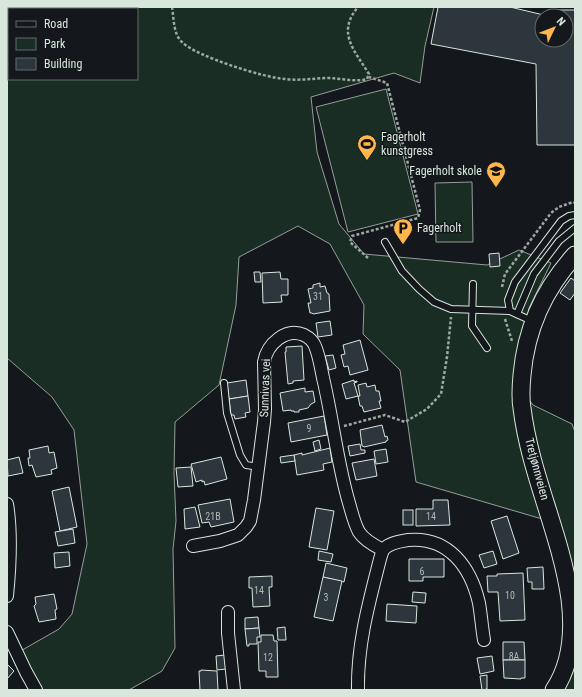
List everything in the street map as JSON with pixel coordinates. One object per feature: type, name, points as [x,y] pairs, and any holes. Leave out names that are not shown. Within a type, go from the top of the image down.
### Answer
[{"type":"street","name":"Tretjønnveien","points":[[554,690],[562,676],[569,655],[571,644],[571,613],[565,569],[557,538],[537,476],[522,408],[522,384],[524,357],[533,322],[540,304],[557,277],[575,255]]},
{"type":"street","name":"Sunnivas vei","points":[[192,546],[220,541],[238,535],[246,527],[252,514],[265,409],[264,362],[272,345],[286,334],[298,333],[305,336],[315,346],[330,406],[342,479],[359,533],[365,539],[383,550]]},
{"type":"street","points":[[7,504],[10,542],[7,596]]},
{"type":"street","points":[[358,690],[359,662],[364,628],[383,550],[400,541],[424,540],[434,542],[444,547],[460,559],[470,578],[479,602],[484,640]]},
{"type":"street","points":[[228,612],[228,633],[234,690]]},
{"type":"street","points":[[7,632],[36,690]]},
{"type":"lane","points":[[510,311],[508,300],[515,282],[561,221],[569,216],[575,215]]},
{"type":"lane","points":[[517,314],[534,274],[559,240],[575,228]]},
{"type":"lane","points":[[385,242],[402,271],[434,302],[451,309],[510,311],[533,322]]},
{"type":"lane","points":[[473,284],[472,326],[487,348]]},
{"type":"lane","points":[[224,383],[227,413],[240,455],[246,465],[250,467],[258,467]]},
{"type":"path","points":[[172,7],[176,34],[181,42],[222,62],[263,75],[284,79],[330,78],[361,80],[368,77],[387,83],[420,210],[418,218],[352,236],[350,242],[368,258]]},
{"type":"path","points":[[358,7],[353,12],[348,29],[350,45],[368,74],[368,77]]},
{"type":"path","points":[[334,428],[385,415],[405,422],[427,409],[441,394],[447,357],[451,309]]},
{"type":"green space","points":[[7,7],[434,7],[425,46],[420,83],[394,73],[311,97],[317,152],[339,224],[364,254],[487,265],[519,250],[551,263],[529,308],[516,383],[533,405],[572,424],[575,432],[575,690],[550,690],[559,679],[570,597],[549,521],[416,482],[400,370],[363,334],[364,305],[330,244],[298,226],[239,257],[236,305],[219,385],[175,422],[174,473],[176,521],[173,549],[175,648],[162,671],[129,690],[43,690],[17,653],[59,629],[72,614],[87,544],[74,430],[52,397],[7,358]]},
{"type":"green space","name":"Fagerholt kunstgress","points":[[386,89],[418,214],[348,232],[316,107]]},
{"type":"green space","points":[[472,182],[473,242],[436,242],[435,183]]},
{"type":"building","points":[[438,7],[510,7],[534,13],[534,48],[574,48],[575,10],[575,145],[537,145],[536,64],[431,44]]},
{"type":"building","points":[[499,253],[500,266],[490,267],[489,254]]},
{"type":"building","points":[[254,272],[260,272],[261,282],[255,282]]},
{"type":"building","points":[[280,272],[281,279],[288,279],[288,295],[281,295],[282,302],[263,303],[262,273]]},
{"type":"building","points":[[571,278],[575,281],[575,293],[570,300],[560,293]]},
{"type":"building","points":[[320,283],[320,287],[325,286],[327,293],[329,294],[330,311],[313,314],[310,313],[308,303],[311,303],[308,289],[313,288],[313,285]]},
{"type":"building","points":[[330,321],[332,335],[318,337],[316,323]]},
{"type":"building","points":[[360,340],[368,370],[350,375],[348,366],[344,367],[341,355],[345,354],[343,345]]},
{"type":"building","points":[[302,346],[304,380],[293,381],[293,383],[288,384],[285,352],[286,347]]},
{"type":"building","points":[[333,355],[336,368],[329,370],[325,356]]},
{"type":"building","points":[[246,380],[248,396],[229,399],[227,383]]},
{"type":"building","points":[[354,380],[354,382],[357,381],[354,383],[358,396],[346,399],[342,384]]},
{"type":"building","points":[[366,383],[367,387],[375,385],[376,391],[379,391],[381,408],[364,412],[362,406],[360,406],[358,385]]},
{"type":"building","points":[[305,388],[305,392],[313,391],[315,402],[308,408],[299,410],[299,412],[294,412],[291,410],[283,411],[280,393]]},
{"type":"building","points":[[248,396],[250,412],[245,413],[246,417],[235,419],[234,415],[231,415],[229,399]]},
{"type":"building","points":[[324,416],[327,435],[291,442],[288,423]]},
{"type":"building","points":[[382,425],[385,437],[387,436],[388,440],[386,442],[364,447],[362,446],[360,430]]},
{"type":"building","points":[[319,440],[321,449],[315,451],[313,442]]},
{"type":"building","points":[[360,444],[361,450],[365,450],[365,453],[350,456],[348,446]]},
{"type":"building","points":[[48,446],[49,453],[54,452],[57,468],[51,470],[52,474],[36,477],[32,465],[29,466],[29,450]]},
{"type":"building","points":[[330,448],[332,462],[323,464],[324,470],[297,475],[294,455],[302,453],[302,455]]},
{"type":"building","points":[[386,449],[388,462],[376,464],[374,451]]},
{"type":"building","points":[[294,455],[295,461],[281,463],[280,457]]},
{"type":"building","points":[[19,457],[23,473],[8,476],[7,460]]},
{"type":"building","points":[[221,457],[227,479],[205,485],[204,481],[202,482],[202,480],[196,482],[191,464]]},
{"type":"building","points":[[374,459],[377,476],[356,480],[352,463]]},
{"type":"building","points":[[191,467],[193,486],[178,487],[176,468]]},
{"type":"building","points":[[69,487],[77,527],[60,531],[52,491]]},
{"type":"building","points":[[230,499],[234,522],[211,527],[209,522],[202,523],[198,505]]},
{"type":"building","points":[[433,500],[448,500],[450,525],[416,526],[416,509],[433,509]]},
{"type":"building","points":[[195,507],[200,527],[185,529],[184,509]]},
{"type":"building","points":[[316,508],[334,511],[327,550],[309,547]]},
{"type":"building","points":[[403,510],[413,510],[413,525],[403,525]]},
{"type":"building","points":[[507,516],[519,553],[503,559],[491,521]]},
{"type":"building","points":[[73,529],[75,543],[58,546],[55,532]]},
{"type":"building","points":[[319,551],[333,554],[331,562],[318,560]]},
{"type":"building","points":[[493,551],[497,564],[484,568],[479,555]]},
{"type":"building","points":[[69,552],[70,566],[55,568],[54,553]]},
{"type":"building","points":[[409,559],[444,559],[444,577],[423,577],[423,581],[409,581]]},
{"type":"building","points":[[326,563],[347,568],[344,582],[323,577]]},
{"type":"building","points":[[543,567],[544,589],[532,589],[532,582],[528,582],[527,568]]},
{"type":"building","points":[[523,573],[525,620],[500,621],[498,592],[488,592],[487,576]]},
{"type":"building","points":[[272,576],[272,587],[269,587],[270,606],[253,607],[252,588],[249,588],[249,577]]},
{"type":"building","points":[[323,577],[342,581],[333,621],[314,617]]},
{"type":"building","points":[[413,592],[426,593],[425,603],[412,602]]},
{"type":"building","points":[[54,594],[57,609],[55,610],[56,619],[39,622],[34,606],[36,604],[35,597]]},
{"type":"building","points":[[387,604],[417,606],[416,623],[386,621]]},
{"type":"building","points":[[258,617],[259,628],[245,629],[245,618]]},
{"type":"building","points":[[285,627],[286,640],[278,640],[277,628]]},
{"type":"building","points":[[259,628],[260,637],[257,637],[257,644],[249,644],[249,646],[247,646],[245,629]]},
{"type":"building","points":[[261,635],[273,635],[274,641],[277,641],[278,677],[266,677],[266,671],[259,671],[258,642],[261,642]]},
{"type":"building","points":[[503,642],[524,642],[525,660],[503,660]]},
{"type":"building","points":[[225,655],[226,669],[217,670],[216,656]]},
{"type":"building","points":[[492,656],[494,671],[480,674],[477,658]]},
{"type":"building","points":[[503,660],[525,660],[525,678],[504,678]]},
{"type":"building","points":[[7,664],[14,671],[7,679]]},
{"type":"building","points":[[199,671],[217,671],[218,690],[200,690]]},
{"type":"building","points":[[487,675],[487,689],[482,690],[480,676]]},
{"type":"place","name":"Fagerholt kunstgress","points":[[367,161]]},
{"type":"place","name":"Fagerholt skole","points":[[496,188]]},
{"type":"place","name":"Fagerholt","points":[[403,245]]}]
